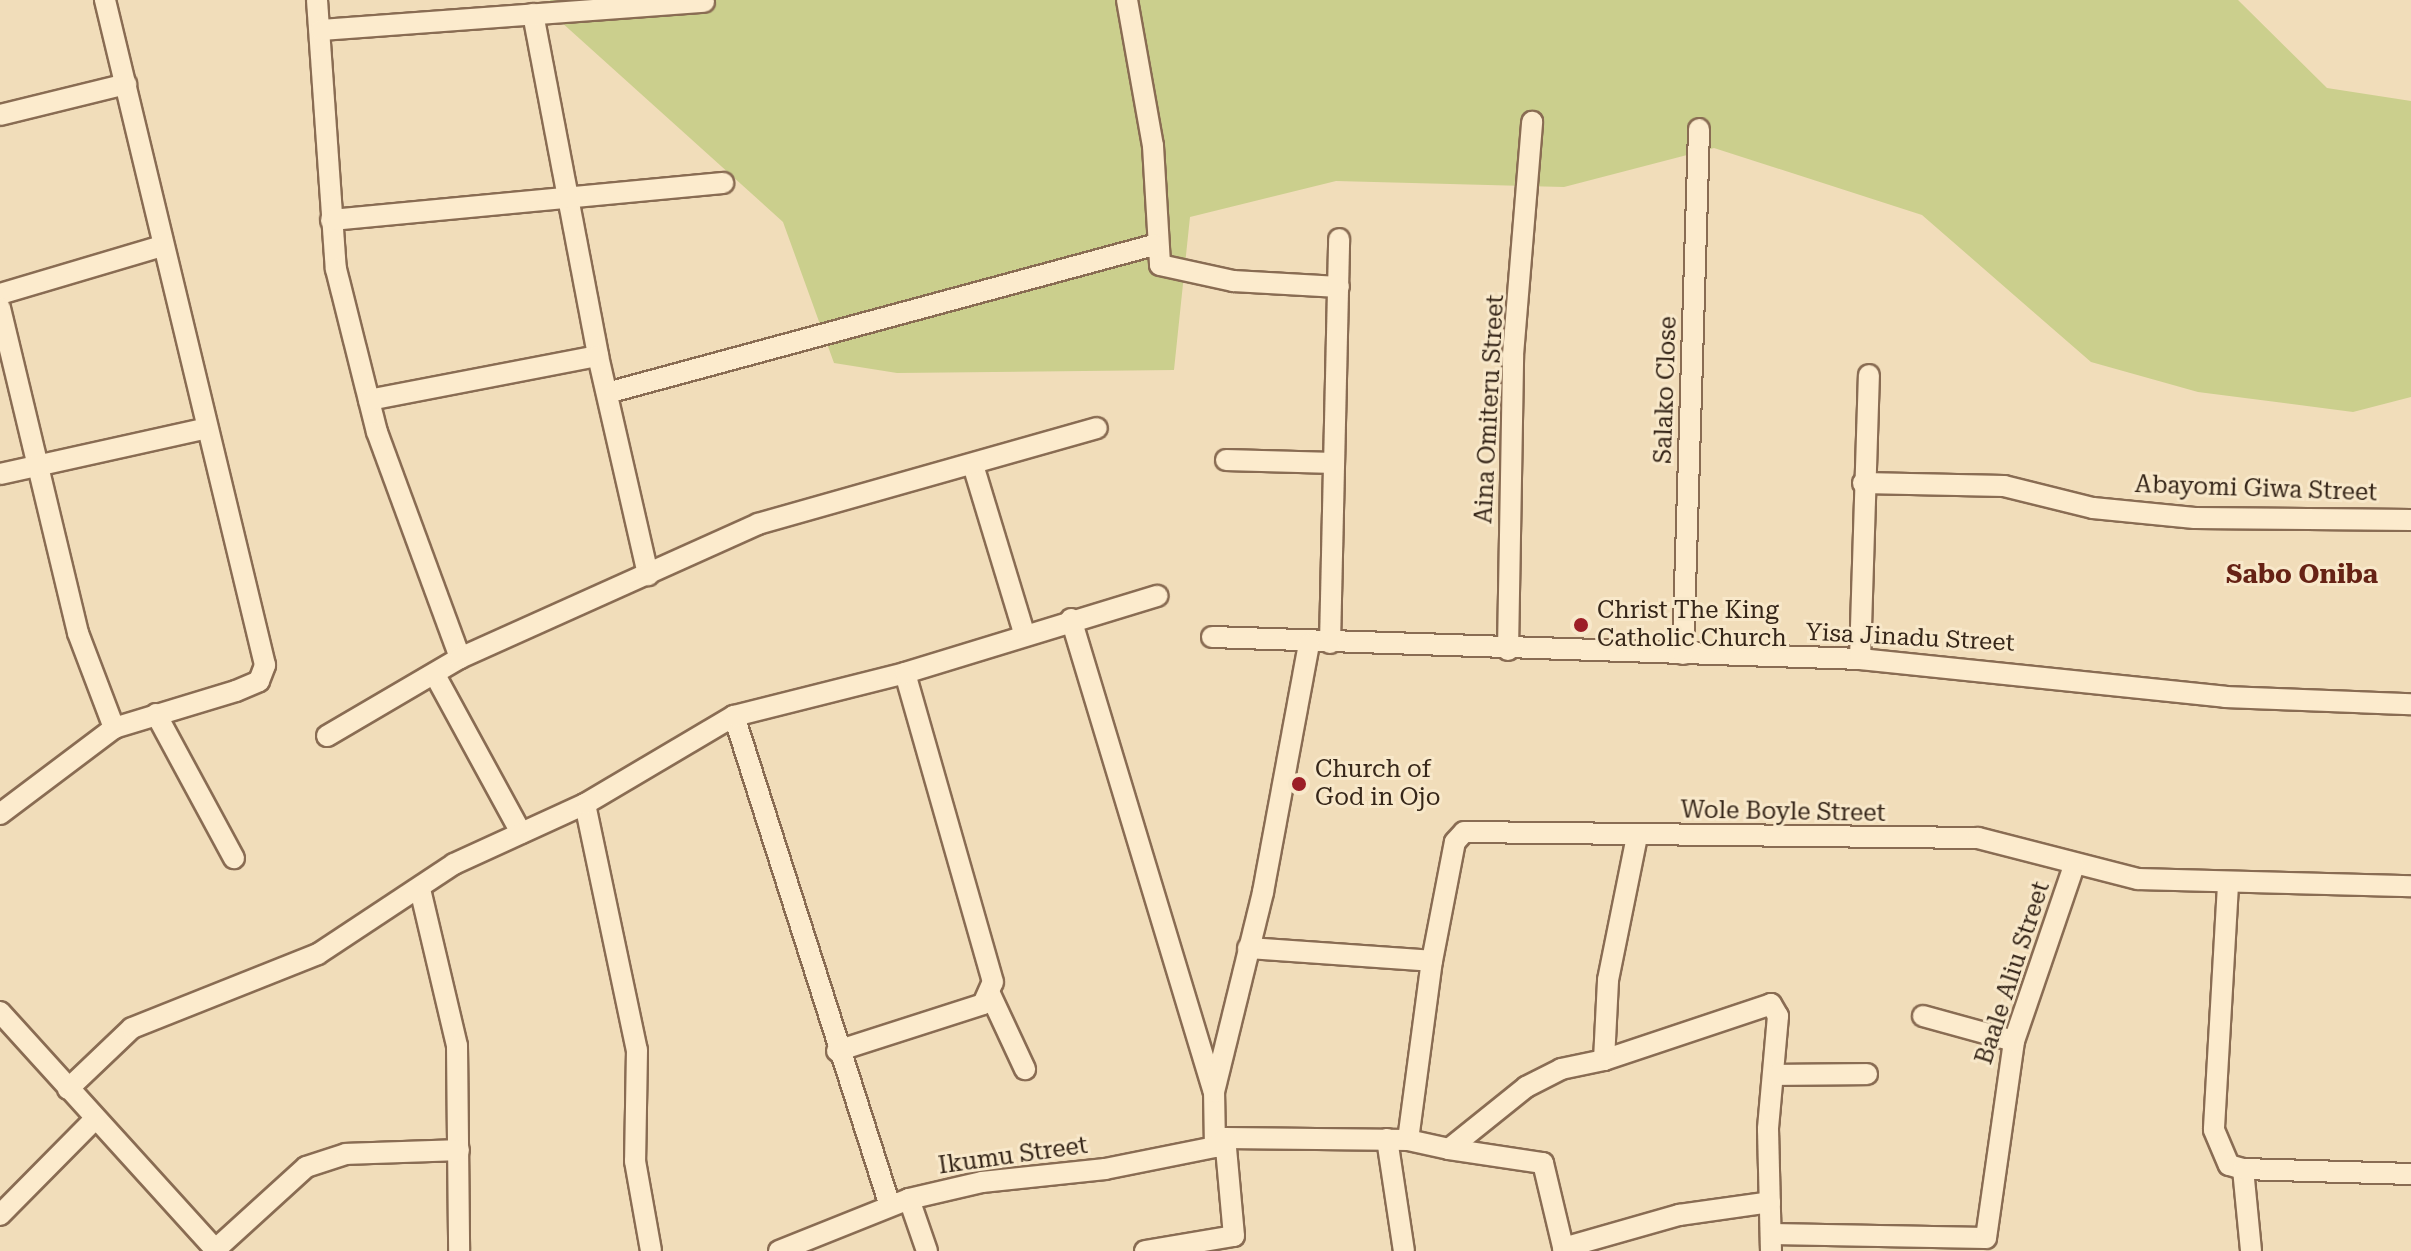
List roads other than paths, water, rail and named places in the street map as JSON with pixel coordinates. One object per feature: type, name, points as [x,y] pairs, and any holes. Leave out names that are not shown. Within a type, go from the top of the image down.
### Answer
[{"type":"street","points":[[0,814],[114,728],[259,681],[265,665],[105,0]]},
{"type":"street","points":[[317,0],[321,30],[320,120],[331,220],[369,400],[460,658]]},
{"type":"street","points":[[1127,0],[1153,146],[1154,245],[1167,272],[1339,287]]},
{"type":"street","points":[[321,30],[704,2]]},
{"type":"street","points":[[533,14],[573,203],[598,356],[648,575]]},
{"type":"street","points":[[0,115],[126,84]]},
{"type":"street","name":"Aina Omiteru Street","points":[[1508,650],[1513,355],[1532,122]]},
{"type":"street","name":"Salako Close","points":[[1683,654],[1699,129]]},
{"type":"street","points":[[331,220],[548,196],[573,203],[723,183]]},
{"type":"street","points":[[1214,1092],[1320,643],[1334,463],[1339,239]]},
{"type":"street","points":[[607,393],[1154,245]]},
{"type":"street","points":[[0,294],[162,246]]},
{"type":"street","points":[[0,308],[78,633],[114,728]]},
{"type":"street","points":[[369,400],[598,356]]},
{"type":"street","points":[[1860,659],[1863,483],[1869,375]]},
{"type":"street","points":[[0,474],[207,428]]},
{"type":"street","points":[[327,736],[460,658],[758,524],[1097,428]]},
{"type":"street","points":[[1226,460],[1334,463]]},
{"type":"street","points":[[973,465],[1024,633]]},
{"type":"street","name":"Abayomi Giwa Street","points":[[1863,483],[2004,486],[2093,508],[2195,518],[2411,520]]},
{"type":"street","points":[[68,1089],[132,1028],[318,954],[420,889],[521,833],[585,804],[734,716],[905,673],[1024,633],[1157,596]]},
{"type":"street","points":[[1071,619],[1214,1092],[1236,1243],[1145,1251]]},
{"type":"street","name":"Yisa Jinadu Street","points":[[1212,637],[1508,650],[1860,659],[2225,697],[2411,704]]},
{"type":"street","points":[[905,673],[990,994],[1025,1069]]},
{"type":"street","points":[[435,675],[521,833]]},
{"type":"street","points":[[156,714],[234,858]]},
{"type":"street","points":[[734,716],[837,1051],[900,1203],[927,1251]]},
{"type":"street","points":[[585,804],[637,1050],[635,1161],[651,1251]]},
{"type":"street","name":"Wole Boyle Street","points":[[1408,1140],[1432,961],[1455,842],[1464,832],[1487,827],[1637,836],[1978,838],[2074,866],[2228,885],[2411,886]]},
{"type":"street","points":[[1604,1060],[1608,980],[1637,836]]},
{"type":"street","name":"Baale Aliu Street","points":[[1772,1242],[1986,1238],[2014,1041],[2074,866]]},
{"type":"street","points":[[2228,885],[2214,1130],[2229,1165],[2243,1169],[2411,1174]]},
{"type":"street","points":[[420,889],[457,1046],[459,1251]]},
{"type":"street","points":[[1248,948],[1432,961]]},
{"type":"street","points":[[837,1051],[983,1004],[990,994]]},
{"type":"street","points":[[1449,1149],[1526,1087],[1561,1069],[1604,1060],[1771,1004],[1778,1016],[1777,1075],[1768,1129],[1772,1242]]},
{"type":"street","points":[[0,1012],[7,1035],[68,1089],[216,1250],[306,1167],[346,1154],[459,1150]]},
{"type":"street","points":[[1923,1016],[2014,1041]]},
{"type":"street","points":[[1777,1075],[1867,1074]]},
{"type":"street","points":[[0,1215],[96,1118]]},
{"type":"street","points":[[1387,1139],[1404,1251]]},
{"type":"street","name":"Ikumu Street","points":[[779,1251],[900,1203],[1220,1142],[1387,1139],[1543,1163],[1564,1249]]},
{"type":"street","points":[[2243,1169],[2251,1251]]},
{"type":"street","points":[[1564,1249],[1679,1215],[1770,1202]]},
{"type":"place","name":"Christ The King Catholic Church","points":[[1581,625]]},
{"type":"place","name":"Church of God in Ojo","points":[[1299,784]]},
{"type":"district","name":"Sabo Oniba","points":[[2302,575]]}]
